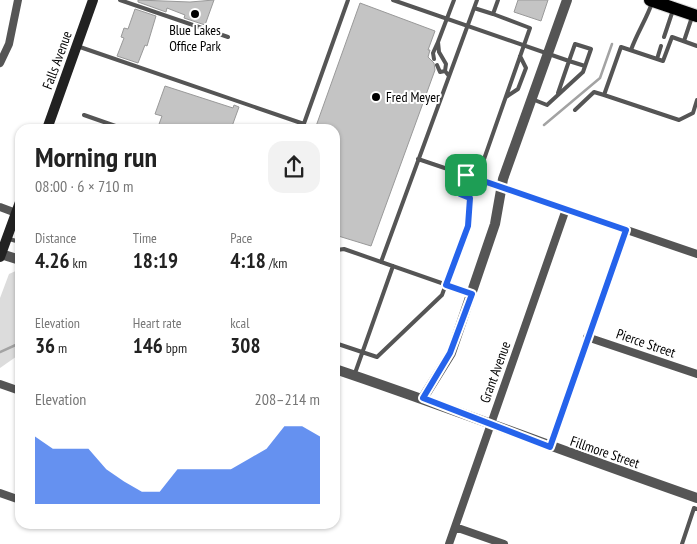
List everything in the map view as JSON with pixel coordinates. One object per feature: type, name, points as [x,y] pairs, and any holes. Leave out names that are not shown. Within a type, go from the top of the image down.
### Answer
[{"type":"main road","name":"Falls Avenue","points":[[49,124],[93,0]]},
{"type":"main road","points":[[651,1],[695,15]]},
{"type":"main road","points":[[1,255],[15,215]]},
{"type":"street","points":[[0,63],[9,44],[18,0]]},
{"type":"street","points":[[423,398],[450,353],[472,294],[495,224],[501,187],[567,0]]},
{"type":"street","points":[[501,187],[697,254]]},
{"type":"street","points":[[0,207],[15,212]]},
{"type":"street","name":"Grant Avenue","points":[[449,544],[566,209]]},
{"type":"street","points":[[1,255],[15,259]]},
{"type":"street","name":"Pierce Street","points":[[587,337],[697,374]]},
{"type":"street","name":"Fillmore Street","points":[[340,371],[423,398],[550,447],[697,498]]},
{"type":"street","points":[[0,384],[15,389]]},
{"type":"street","points":[[0,494],[15,498]]},
{"type":"street","points":[[455,527],[504,544]]},
{"type":"lane","points":[[120,0],[228,37]]},
{"type":"lane","points":[[304,124],[348,0]]},
{"type":"lane","points":[[393,0],[585,66]]},
{"type":"lane","points":[[434,59],[432,54],[454,0]]},
{"type":"lane","points":[[380,262],[477,0]]},
{"type":"lane","points":[[493,14],[498,0]]},
{"type":"lane","points":[[632,50],[651,1]]},
{"type":"lane","points":[[340,345],[377,357],[442,295],[446,285],[468,226],[470,198],[460,194],[466,175],[472,158],[483,162],[530,28],[474,8]]},
{"type":"lane","points":[[664,37],[674,8]]},
{"type":"lane","points":[[684,41],[695,15]]},
{"type":"lane","points":[[667,28],[672,37],[697,46]]},
{"type":"lane","points":[[604,95],[621,47],[663,61],[672,37]]},
{"type":"lane","points":[[438,42],[439,52],[446,64],[445,71],[449,76]]},
{"type":"lane","points":[[531,98],[547,105],[558,96],[583,72],[591,49],[575,44],[558,96]]},
{"type":"lane","points":[[77,46],[295,124]]},
{"type":"lane","points":[[657,59],[661,46]]},
{"type":"lane","points":[[506,97],[518,89],[526,68],[520,56]]},
{"type":"lane","points":[[437,65],[440,72],[445,71]]},
{"type":"lane","points":[[575,110],[594,92],[679,120],[693,113],[697,100]]},
{"type":"lane","points":[[84,115],[110,124]]},
{"type":"lane","points":[[418,159],[501,187]]},
{"type":"lane","points":[[550,447],[626,230]]},
{"type":"lane","points":[[7,238],[15,240]]},
{"type":"lane","points":[[340,250],[344,249],[472,294]]},
{"type":"lane","points":[[354,376],[392,266]]},
{"type":"lane","points":[[682,544],[694,508],[697,509]]},
{"type":"shaded area","points":[[15,271],[15,358],[0,368],[0,298],[9,274]]},
{"type":"building","name":"Blue Lakes Office Park","points":[[138,0],[190,2],[214,0],[205,25],[184,18],[185,15],[167,8],[166,12],[138,2]]},
{"type":"building","points":[[518,0],[548,0],[541,21],[514,12]]},
{"type":"building","name":"Fred Meyer","points":[[360,3],[435,31],[428,50],[430,50],[428,57],[434,63],[435,70],[371,246],[340,237],[340,124],[317,124]]},
{"type":"building","points":[[135,9],[156,16],[147,46],[145,45],[138,63],[117,56],[124,38],[121,37],[124,28],[128,29]]},
{"type":"building","points":[[165,86],[233,108],[234,105],[239,107],[233,124],[159,124],[162,116],[155,114]]},
{"type":"waterway","points":[[544,125],[600,78],[612,44]]},
{"type":"waterway","points":[[0,352],[15,345]]},
{"type":"place","name":"Blue Lakes Office Park","points":[[195,14]]},
{"type":"place","name":"Fred Meyer","points":[[376,97]]},
{"type":"route","points":[[466,175],[626,230],[550,447],[423,398],[450,353],[472,294],[446,285],[468,226],[470,198],[460,194],[466,175]]}]
